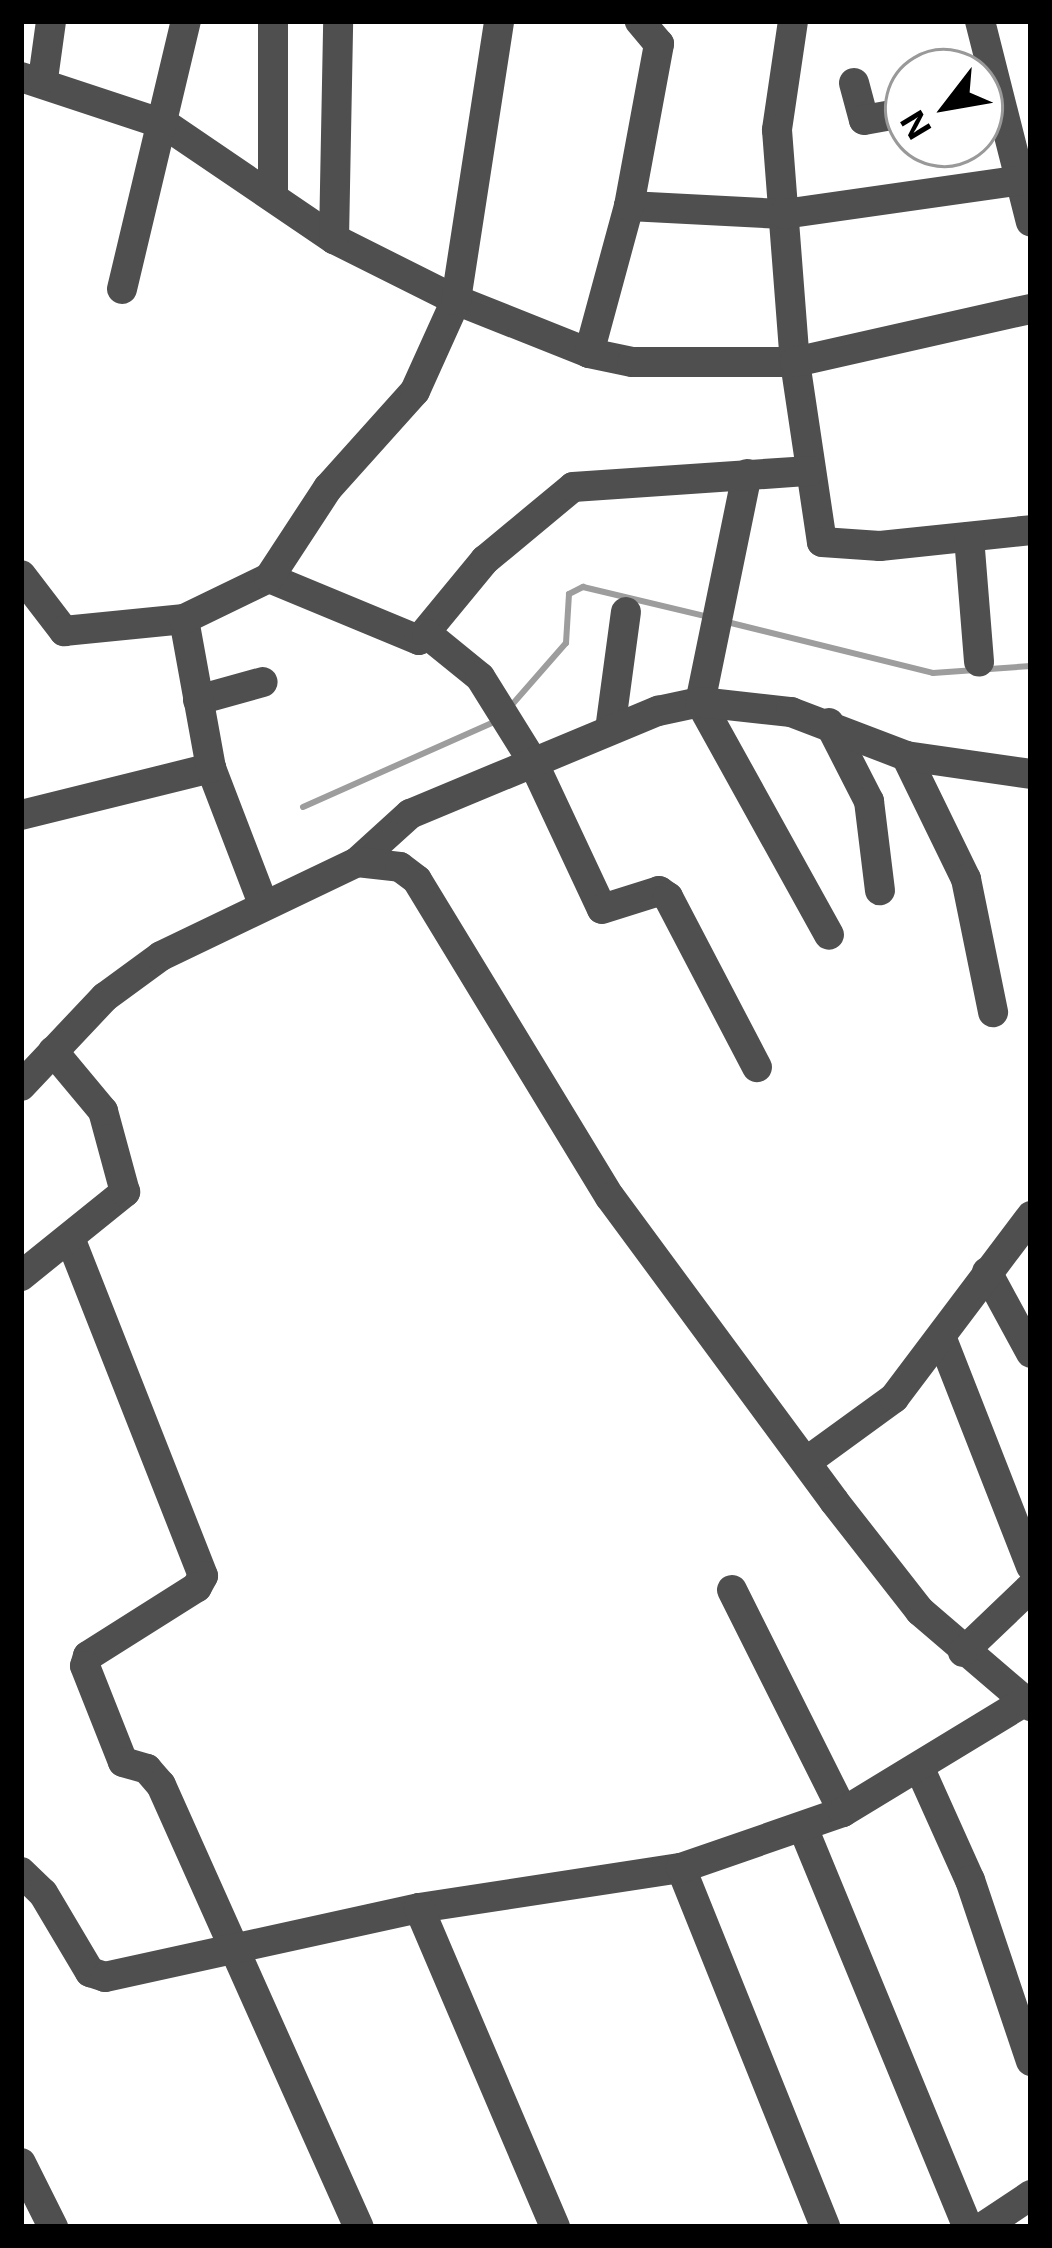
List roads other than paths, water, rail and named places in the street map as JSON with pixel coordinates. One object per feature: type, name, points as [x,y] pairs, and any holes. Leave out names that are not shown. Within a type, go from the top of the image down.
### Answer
[{"type":"street","points":[[51,21],[32,78],[166,125],[334,239],[456,300],[589,352],[632,362],[795,362],[1031,309]]},
{"type":"street","points":[[122,289],[166,125],[186,21]]},
{"type":"street","points":[[273,21],[273,197]]},
{"type":"street","points":[[334,239],[338,21]]},
{"type":"street","points":[[21,574],[64,631],[184,620],[269,578],[328,488],[415,391],[456,300],[499,21]]},
{"type":"street","points":[[589,352],[629,206],[659,44],[640,21]]},
{"type":"street","points":[[793,21],[777,130],[795,362],[819,533],[828,545],[1031,530]]},
{"type":"street","points":[[854,83],[861,118],[884,115]]},
{"type":"street","points":[[1004,134],[1024,180],[1031,222]]},
{"type":"street","points":[[629,206],[784,214],[1024,180]]},
{"type":"street","points":[[269,578],[414,640],[428,634],[485,560],[567,490],[809,471]]},
{"type":"street","points":[[747,474],[700,702],[829,935]]},
{"type":"street","points":[[969,537],[979,662]]},
{"type":"street","points":[[610,730],[626,612]]},
{"type":"street","points":[[184,620],[212,768],[262,901]]},
{"type":"street","points":[[428,634],[480,677],[532,762],[598,904],[611,913],[656,892],[668,897],[757,1067]]},
{"type":"street","points":[[198,700],[263,682]]},
{"type":"street","points":[[357,862],[410,814],[610,730],[700,702],[829,723],[906,756],[1031,774]]},
{"type":"street","points":[[829,723],[868,801],[880,890]]},
{"type":"street","points":[[906,756],[966,879],[993,1012]]},
{"type":"street","points":[[21,815],[212,768]]},
{"type":"street","points":[[21,1086],[131,976],[262,901],[357,862],[379,860],[417,880],[610,1197],[806,1462],[920,1611],[1028,1704],[843,1812],[804,1830],[681,1868],[419,1908],[100,1977],[21,1872]]},
{"type":"street","points":[[21,1276],[123,1197],[126,1181],[103,1111],[52,1051]]},
{"type":"street","points":[[806,1462],[894,1399],[1031,1216]]},
{"type":"street","points":[[70,1238],[202,1576],[197,1587],[88,1656],[85,1666],[123,1762],[157,1777],[358,2227]]},
{"type":"street","points":[[987,1272],[1031,1353]]},
{"type":"street","points":[[943,1339],[1031,1566]]},
{"type":"street","points":[[963,1652],[1031,1587]]},
{"type":"street","points":[[732,1590],[843,1812]]},
{"type":"street","points":[[920,1769],[970,1880],[1031,2061]]},
{"type":"street","points":[[804,1830],[968,2227]]},
{"type":"street","points":[[681,1868],[825,2227]]},
{"type":"street","points":[[419,1908],[555,2227]]},
{"type":"street","points":[[21,2163],[53,2227]]},
{"type":"street","points":[[983,2227],[1031,2195]]},
{"type":"waterway","points":[[510,707],[566,643],[569,594],[583,587],[709,617]]},
{"type":"waterway","points":[[727,622],[933,673],[1031,666]]},
{"type":"waterway","points":[[303,807],[496,721]]}]
